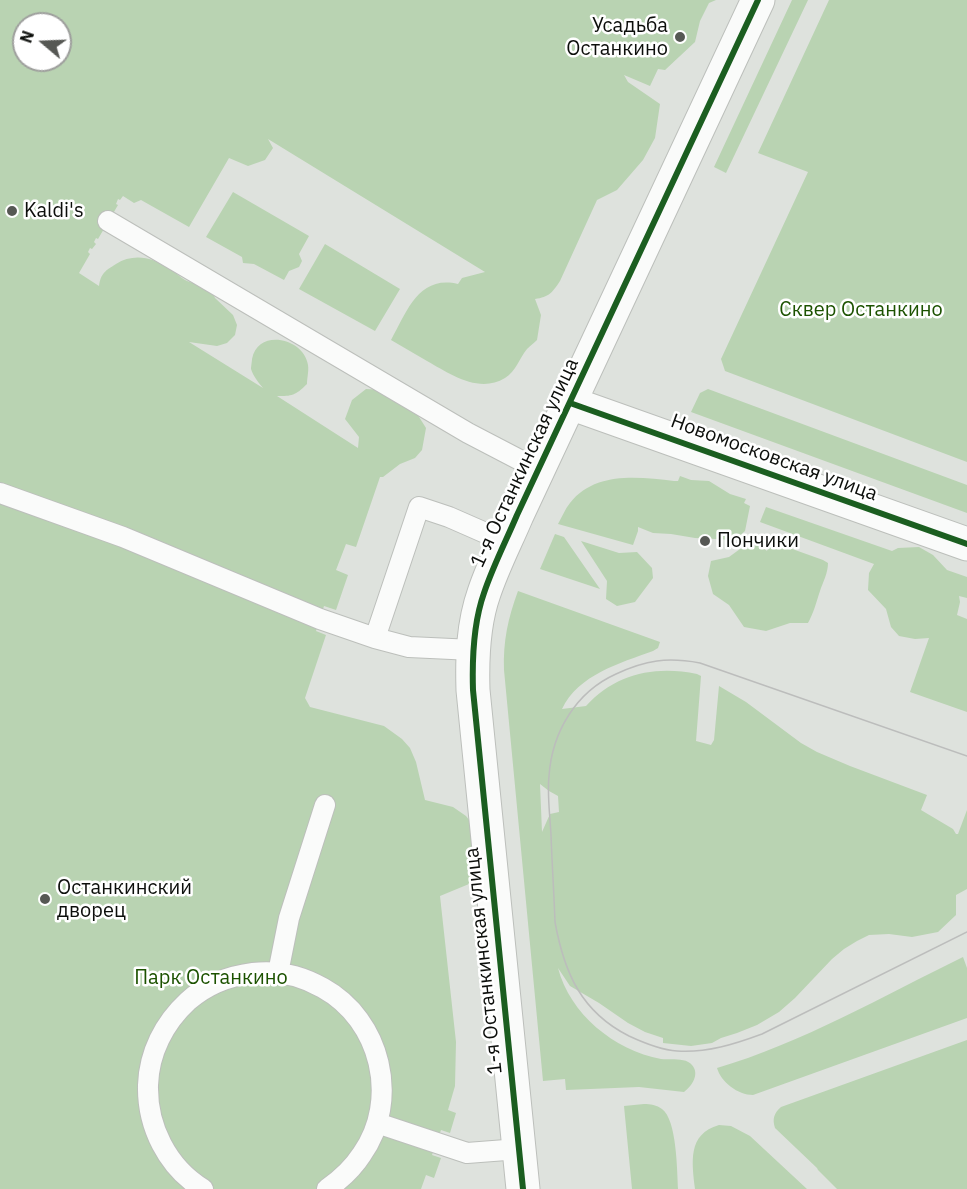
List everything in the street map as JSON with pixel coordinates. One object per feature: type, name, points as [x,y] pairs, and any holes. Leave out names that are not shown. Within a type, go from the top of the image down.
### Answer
[{"type":"street","name":"1-я Останкинская улица","points":[[523,1189],[473,690],[473,650],[477,622],[483,594],[517,515],[758,0]]},
{"type":"street","name":"Новомосковская улица","points":[[570,403],[967,544]]},
{"type":"lane","points":[[108,221],[468,433],[539,470]]},
{"type":"lane","points":[[0,493],[123,537],[320,619],[375,638],[409,647],[473,650]]},
{"type":"lane","points":[[375,638],[419,507],[477,528],[506,542]]},
{"type":"lane","points":[[278,973],[289,918],[325,805]]},
{"type":"lane","points":[[203,1189],[173,1163],[155,1131],[148,1095],[148,1076],[152,1058],[167,1025],[178,1010],[192,998],[207,987],[224,980],[242,974],[260,972],[296,976],[314,982],[329,991],[356,1016],[367,1031],[375,1048],[382,1084],[381,1103],[372,1138],[363,1154],[344,1175],[327,1189]]},
{"type":"lane","points":[[377,1123],[467,1153],[519,1149]]},
{"type":"green space","name":"Парк Останкино","points":[[0,0],[716,0],[709,3],[700,21],[695,42],[665,70],[658,69],[650,86],[624,75],[628,82],[660,104],[655,138],[643,160],[617,190],[597,200],[555,289],[544,297],[535,299],[541,315],[537,340],[527,349],[515,368],[505,378],[485,384],[465,380],[391,340],[409,308],[423,290],[444,283],[458,284],[462,278],[485,272],[268,139],[273,148],[265,160],[248,166],[229,158],[189,227],[141,200],[134,203],[123,196],[120,200],[118,199],[116,204],[118,205],[98,239],[96,238],[94,242],[96,244],[92,249],[90,248],[88,252],[90,254],[79,273],[99,286],[102,275],[112,266],[129,258],[143,258],[163,265],[183,279],[209,285],[215,298],[233,315],[237,325],[235,335],[227,343],[217,346],[189,342],[263,388],[251,369],[256,349],[271,340],[281,340],[298,348],[305,356],[308,367],[307,384],[293,394],[277,396],[358,448],[359,437],[345,419],[352,400],[366,389],[384,390],[409,401],[426,428],[422,450],[415,458],[400,464],[380,477],[356,547],[346,544],[336,570],[348,575],[336,610],[324,606],[316,631],[326,635],[305,698],[310,707],[384,726],[402,739],[410,748],[416,762],[425,800],[453,807],[466,816],[480,834],[478,878],[440,896],[456,1042],[455,1086],[448,1110],[456,1113],[450,1133],[441,1130],[432,1155],[441,1158],[434,1178],[426,1175],[421,1189],[0,1189]]},
{"type":"green space","points":[[792,0],[808,0],[726,173],[714,167]]},
{"type":"green space","name":"Сквер Останкино","points":[[829,0],[967,0],[967,462],[725,371],[721,359],[808,172],[758,153]]},
{"type":"green space","points":[[233,192],[309,236],[299,254],[302,261],[299,267],[289,271],[284,280],[254,264],[243,263],[242,257],[206,237]]},
{"type":"green space","points":[[325,244],[400,289],[375,331],[299,289]]},
{"type":"green space","points":[[708,389],[967,485],[967,513],[691,412],[700,393]]},
{"type":"green space","points":[[680,476],[691,480],[709,481],[730,494],[746,499],[744,503],[750,506],[745,531],[735,540],[653,533],[638,527],[633,545],[558,524],[570,503],[592,486],[618,478],[678,481]]},
{"type":"green space","points":[[766,507],[892,551],[898,548],[919,547],[933,555],[947,570],[967,577],[967,598],[959,596],[957,615],[967,619],[967,712],[910,692],[929,638],[915,639],[899,636],[891,627],[886,609],[868,590],[869,573],[874,564],[760,522]]},
{"type":"green space","points":[[555,534],[564,537],[600,589],[540,569]]},
{"type":"green space","points":[[581,541],[619,553],[637,552],[652,568],[653,578],[635,602],[617,606],[606,599],[607,581]]},
{"type":"green space","points":[[770,541],[828,563],[808,623],[790,623],[766,631],[744,627],[729,605],[713,594],[708,576],[711,561],[729,557],[740,549],[759,544],[767,551]]},
{"type":"green space","points":[[518,591],[660,642],[658,648],[653,651],[614,666],[589,679],[569,697],[562,709],[586,706],[610,686],[637,675],[666,671],[697,674],[701,676],[696,741],[711,745],[714,740],[719,686],[746,702],[801,743],[817,752],[927,795],[921,810],[953,829],[956,834],[958,834],[967,810],[967,889],[956,895],[956,915],[938,932],[912,937],[889,934],[869,935],[844,949],[832,959],[779,1012],[757,1025],[712,1043],[691,1046],[663,1043],[663,1038],[628,1023],[570,986],[558,968],[573,1000],[583,1015],[596,1027],[627,1047],[644,1054],[661,1059],[689,1062],[694,1068],[695,1076],[690,1087],[684,1092],[639,1087],[566,1090],[565,1079],[543,1081],[504,670],[505,639]],"holes":[[[540,784],[558,796],[559,812],[550,814],[542,832]]]},
{"type":"green space","points":[[963,957],[967,968],[967,1018],[753,1095],[736,1090],[726,1083],[719,1073],[717,1068],[780,1046]]},
{"type":"green space","points":[[967,1040],[967,1189],[837,1189],[775,1128],[774,1116],[781,1107]]},
{"type":"green space","points":[[644,1104],[662,1109],[671,1124],[678,1189],[632,1189],[624,1106]]},
{"type":"green space","points":[[719,1125],[731,1126],[750,1136],[807,1189],[695,1189],[693,1160],[697,1142],[701,1135]]},
{"type":"tram line","points":[[967,756],[700,663],[667,660],[647,663],[616,674],[589,691],[578,703],[561,729],[555,744],[548,790],[555,922],[570,974],[577,989],[598,1015],[629,1036],[653,1046],[677,1051],[699,1051],[752,1038],[967,932]]},
{"type":"cycle path","points":[[523,1189],[473,690],[475,629],[480,605],[495,563],[758,0]]},
{"type":"cycle path","points":[[570,403],[967,544]]},
{"type":"place","name":"Усадьба Останкино","points":[[680,37]]},
{"type":"place","name":"Kaldi's","points":[[12,211]]},
{"type":"place","name":"Пончики","points":[[705,541]]},
{"type":"place","name":"Останкинский дворец","points":[[45,899]]}]
